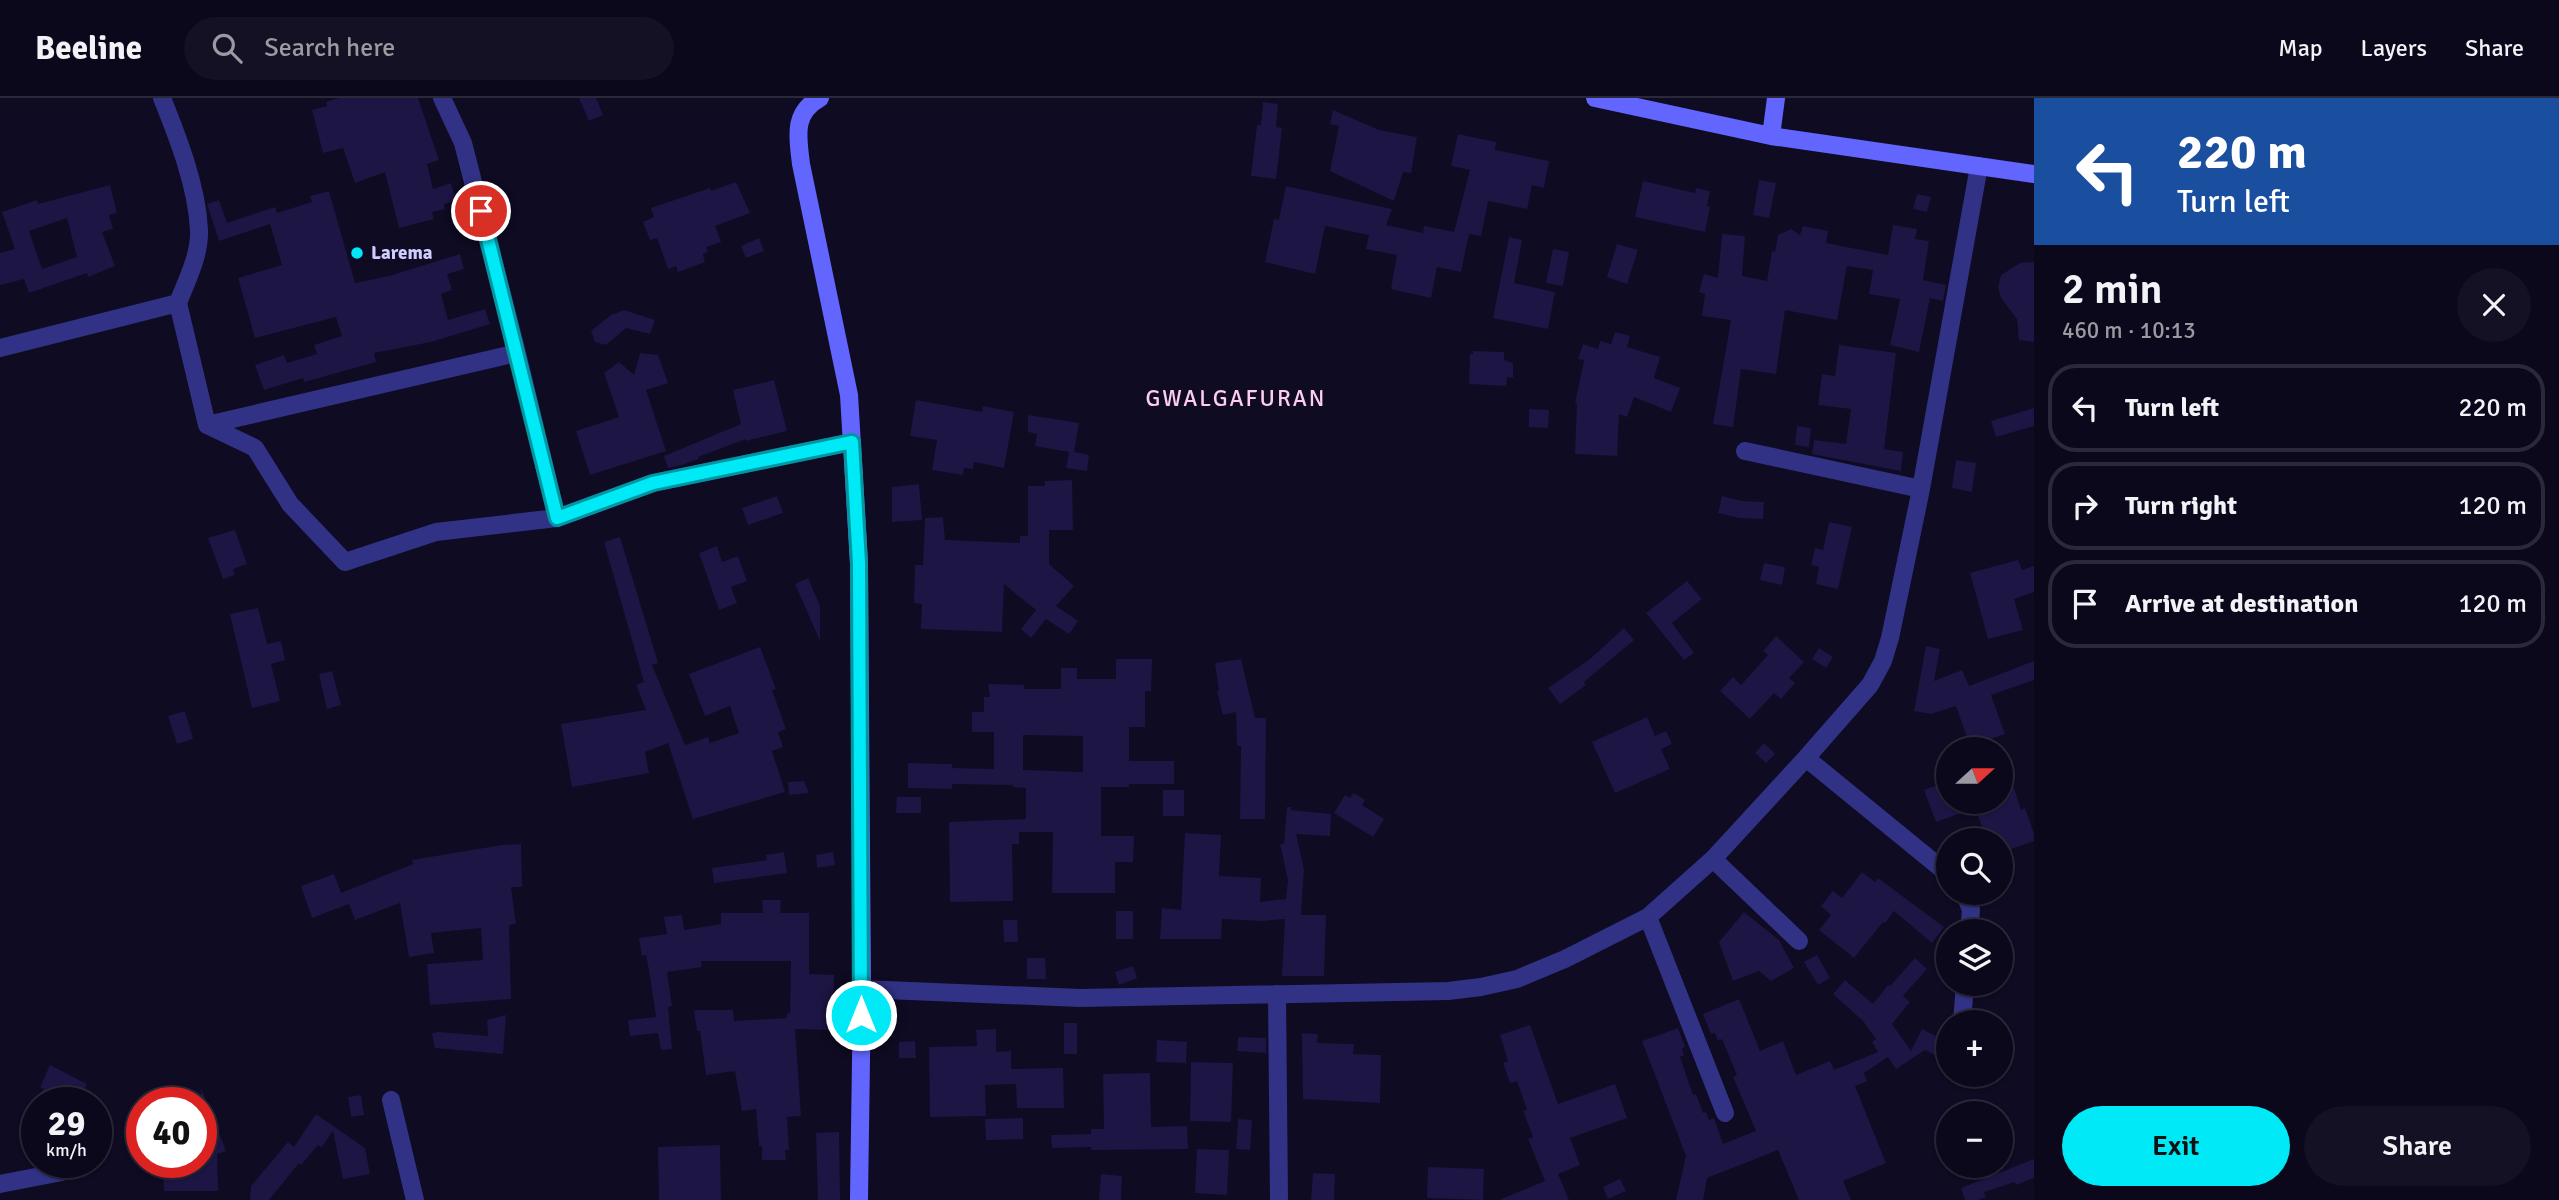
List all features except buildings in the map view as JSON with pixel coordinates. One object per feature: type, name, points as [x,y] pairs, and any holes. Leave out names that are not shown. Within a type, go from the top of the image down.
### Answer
[{"type":"street","points":[[162,98],[189,173],[199,230],[194,261],[178,303],[207,425]]},
{"type":"street","points":[[442,98],[463,143],[557,518]]},
{"type":"street","points":[[1595,98],[1771,136],[2034,174]]},
{"type":"street","points":[[1771,136],[1776,98]]},
{"type":"street","points":[[812,100],[797,128],[801,164],[849,395],[859,563],[862,989],[859,1200]]},
{"type":"street","points":[[862,989],[1080,998],[1481,987],[1517,979],[1565,959],[1648,917],[1713,859],[1806,758],[1870,685],[1883,661],[1921,489],[1979,166]]},
{"type":"street","points":[[0,348],[178,303]]},
{"type":"street","points":[[207,425],[517,353]]},
{"type":"street","points":[[207,425],[255,448],[290,504],[345,562],[436,533],[557,518],[653,483],[852,442]]},
{"type":"street","points":[[1745,451],[1921,489]]},
{"type":"street","points":[[1806,758],[1936,864]]},
{"type":"street","points":[[1713,859],[1799,941]]},
{"type":"street","points":[[1648,917],[1725,1113]]},
{"type":"street","points":[[1277,994],[1279,1200]]},
{"type":"street","points":[[391,1100],[415,1200]]},
{"type":"street","points":[[0,1184],[31,1178]]},
{"type":"place","name":"Larema","points":[[357,253]]},
{"type":"district","name":"GWALGAFURAN","points":[[1236,398]]},
{"type":"route","points":[[481,211],[557,518],[653,483],[852,442],[859,563],[861,1015]]}]
